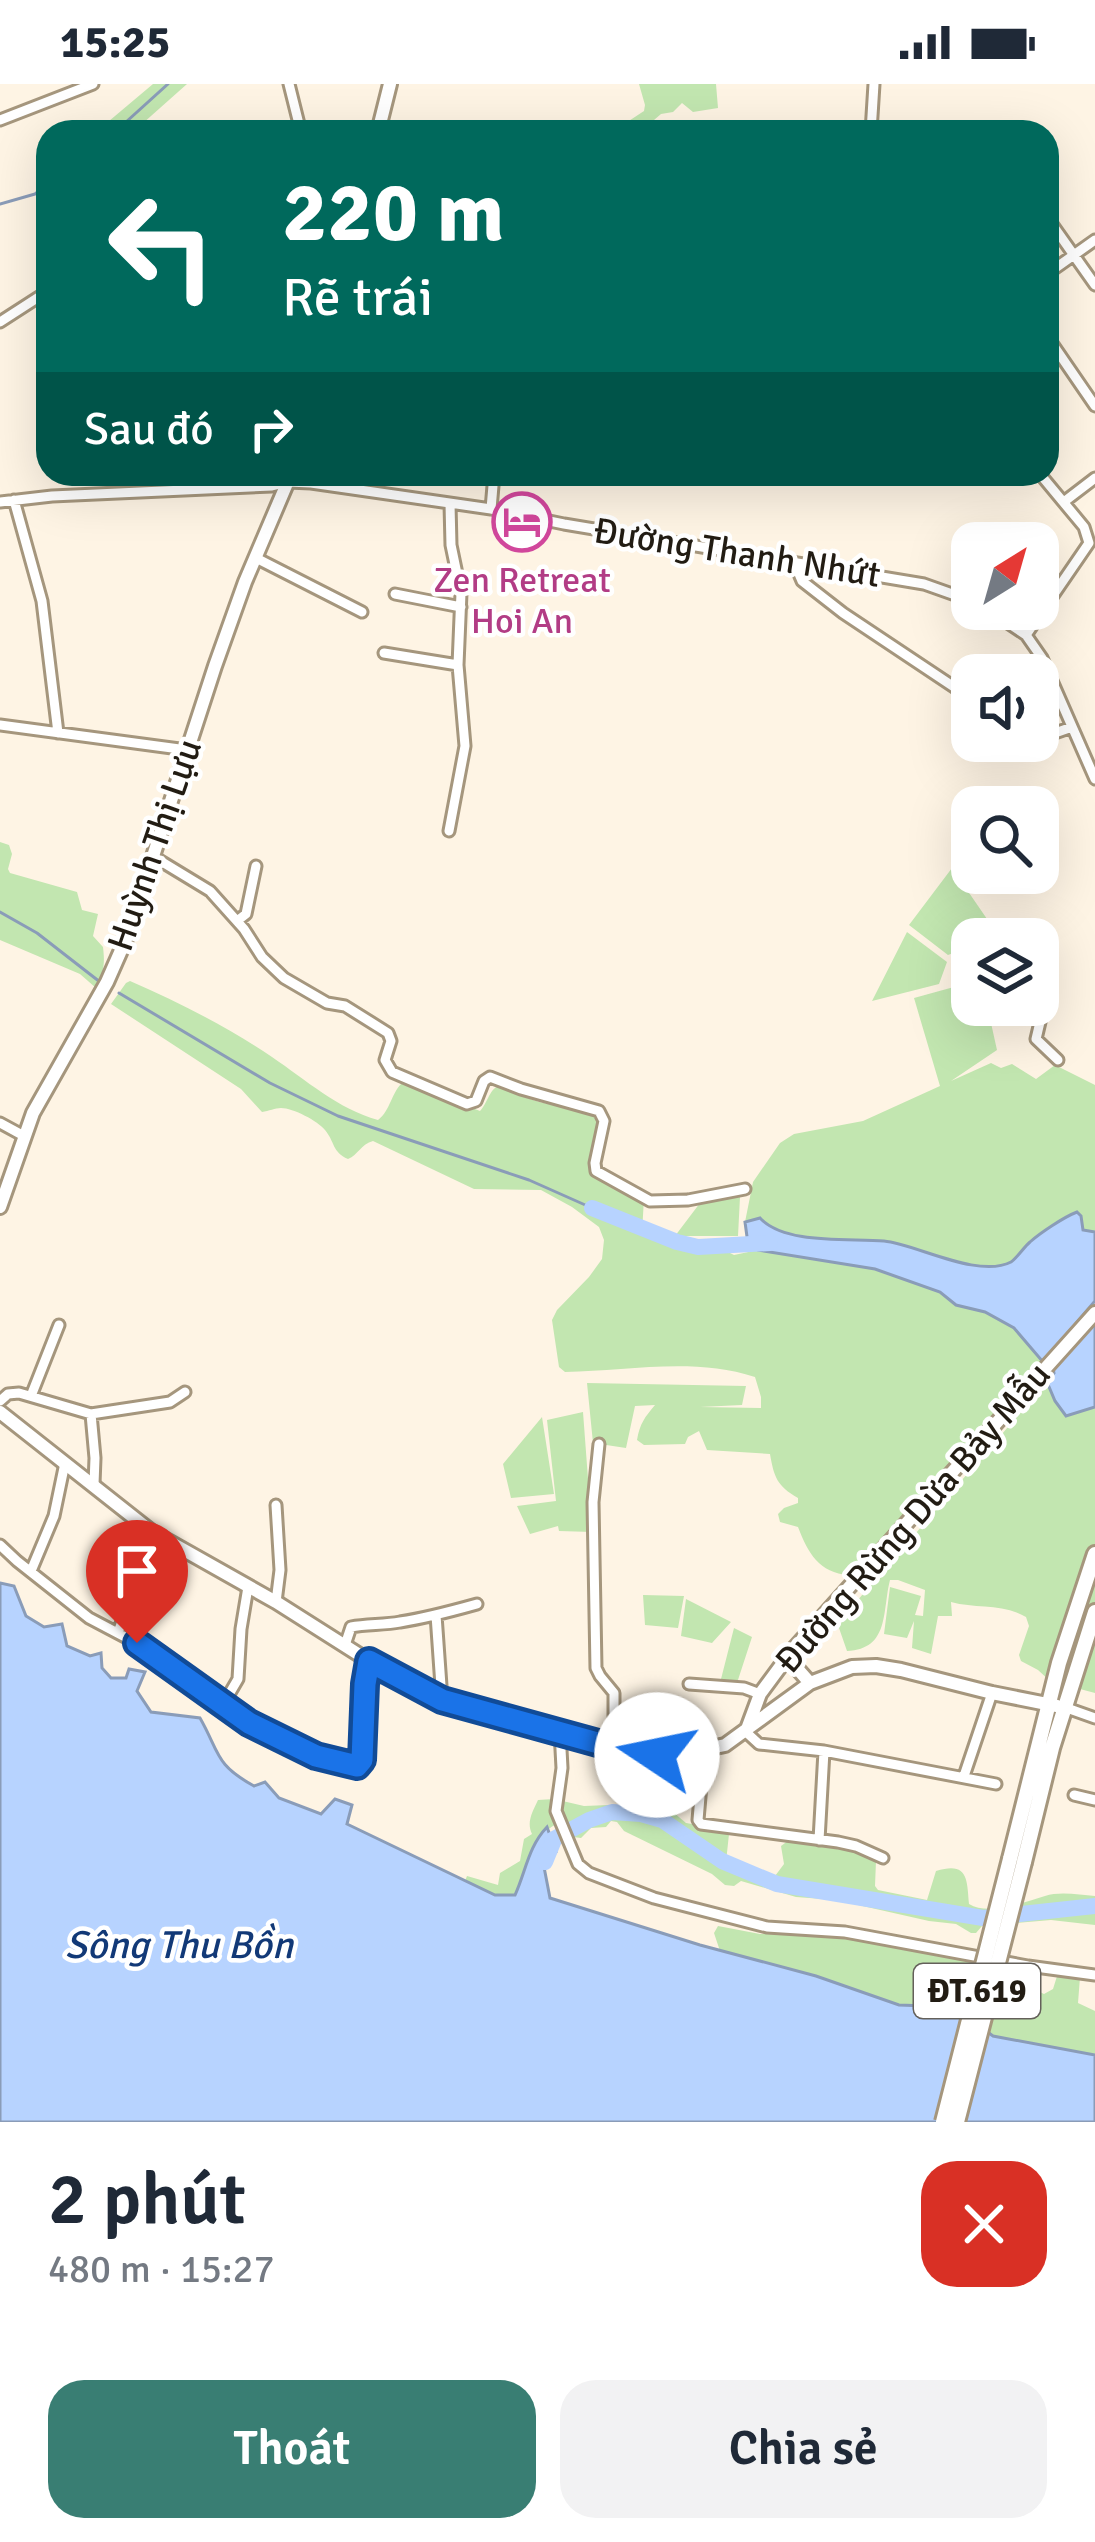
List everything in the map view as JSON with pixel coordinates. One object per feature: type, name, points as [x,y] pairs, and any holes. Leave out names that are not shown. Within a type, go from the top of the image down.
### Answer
[{"type":"main road","name":"ĐT.619","points":[[957,2122],[1048,1704],[1095,1554]]},
{"type":"main road","name":"ĐT.619","points":[[943,2122],[1017,1861],[1095,1612]]},
{"type":"street","points":[[0,120],[93,84]]},
{"type":"street","points":[[289,84],[298,120]]},
{"type":"street","points":[[381,120],[390,84]]},
{"type":"street","points":[[872,120],[874,84]]},
{"type":"street","points":[[1059,233],[1095,285]]},
{"type":"street","points":[[1059,267],[1095,240]]},
{"type":"street","points":[[0,322],[36,299]]},
{"type":"street","points":[[1059,354],[1095,406]]},
{"type":"street","points":[[1065,501],[1095,478]]},
{"type":"street","name":"Đường Thanh Nhứt","points":[[0,502],[274,486]]},
{"type":"street","name":"Huỳnh Thị Lựu","points":[[0,1207],[44,1092],[112,971],[187,750],[286,486]]},
{"type":"street","name":"Đường Thanh Nhứt","points":[[339,486],[924,584],[951,594]]},
{"type":"street","points":[[490,509],[493,486]]},
{"type":"street","points":[[1026,635],[1084,554],[1089,536],[1051,486]]},
{"type":"street","points":[[14,500],[42,601],[58,733]]},
{"type":"street","points":[[449,831],[465,746],[458,664],[461,608],[450,504]]},
{"type":"street","points":[[1084,554],[1095,567]]},
{"type":"street","points":[[256,558],[362,612]]},
{"type":"street","points":[[794,562],[802,581],[824,600],[951,685]]},
{"type":"street","points":[[394,594],[461,608]]},
{"type":"street","points":[[1018,630],[1042,658],[1095,779]]},
{"type":"street","points":[[384,653],[458,664]]},
{"type":"street","points":[[0,725],[187,750]]},
{"type":"street","points":[[1059,732],[1072,727]]},
{"type":"street","points":[[154,857],[202,884],[284,978],[322,1000],[345,1006],[388,1033],[391,1041],[385,1060],[391,1071],[467,1104],[476,1101],[490,1077],[599,1111],[604,1121],[596,1172],[647,1201],[745,1189]]},
{"type":"street","points":[[237,921],[246,914],[256,866]]},
{"type":"street","points":[[1039,1026],[1036,1039],[1058,1060]]},
{"type":"street","points":[[0,1123],[24,1136]]},
{"type":"street","name":"Đường Rừng Dừa Bảy Mẫu","points":[[746,1732],[760,1694],[787,1657],[1095,1312]]},
{"type":"street","points":[[31,1396],[59,1324]]},
{"type":"street","points":[[0,1401],[12,1393],[91,1414],[170,1402],[185,1392]]},
{"type":"street","points":[[0,1412],[152,1532],[442,1700],[657,1755],[724,1745],[810,1683],[852,1667],[901,1670],[1095,1718]]},
{"type":"street","points":[[91,1414],[94,1484]]},
{"type":"street","points":[[598,1444],[593,1502],[596,1668],[614,1693],[614,1747]]},
{"type":"street","points":[[31,1571],[54,1516],[65,1463]]},
{"type":"street","points":[[276,1505],[280,1570],[276,1602]]},
{"type":"street","points":[[118,1633],[152,1532]]},
{"type":"street","points":[[0,1545],[89,1618],[145,1647],[249,1723],[316,1756],[358,1765],[369,1661]]},
{"type":"street","points":[[224,1703],[238,1679],[248,1587]]},
{"type":"street","points":[[345,1645],[351,1628],[357,1625],[379,1626],[478,1604]]},
{"type":"street","points":[[436,1615],[442,1700]]},
{"type":"street","points":[[787,1657],[810,1683]]},
{"type":"street","points":[[688,1684],[744,1688],[760,1694]]},
{"type":"street","points":[[964,1776],[992,1693]]},
{"type":"street","points":[[560,1731],[562,1768],[556,1811],[578,1864],[589,1873],[654,1898],[767,1928],[845,1932],[1095,1975]]},
{"type":"street","points":[[746,1732],[759,1744],[824,1750],[996,1784]]},
{"type":"street","points":[[704,1750],[701,1824],[856,1846],[883,1858]]},
{"type":"street","points":[[819,1840],[824,1750]]},
{"type":"street","points":[[1074,1795],[1095,1800]]},
{"type":"green space","points":[[153,84],[187,84],[146,120],[110,120]]},
{"type":"green space","points":[[639,84],[716,84],[718,108],[693,112],[682,103],[654,120],[630,120],[645,105]]},
{"type":"green space","points":[[0,842],[9,845],[12,854],[10,873],[77,892],[82,910],[98,914],[93,936],[103,947],[104,963],[96,988],[80,974],[0,940]]},
{"type":"green space","points":[[951,869],[951,894],[970,894],[986,918],[951,918],[948,955],[909,925]]},
{"type":"green space","points":[[907,932],[947,962],[939,984],[872,1001]]},
{"type":"green space","points":[[130,981],[221,1026],[336,1101],[378,1120],[404,1081],[480,1111],[493,1090],[505,1085],[538,1101],[601,1114],[607,1121],[596,1170],[644,1198],[642,1233],[694,1252],[734,1255],[758,1250],[875,1269],[940,1292],[956,1305],[985,1312],[1014,1328],[1043,1362],[862,1563],[849,1575],[830,1570],[811,1553],[798,1527],[780,1522],[778,1514],[798,1503],[798,1498],[778,1480],[770,1454],[707,1450],[699,1431],[685,1444],[644,1445],[637,1440],[638,1434],[655,1405],[635,1406],[626,1448],[593,1443],[587,1383],[746,1386],[742,1405],[700,1407],[761,1408],[755,1377],[732,1371],[684,1366],[565,1372],[559,1367],[552,1320],[602,1259],[604,1240],[599,1227],[541,1190],[474,1189],[373,1141],[348,1159],[317,1123],[286,1109],[262,1112],[241,1089],[111,1004]]},
{"type":"green space","points":[[951,988],[951,1026],[992,1026],[997,1050],[951,1081],[991,1063],[1001,1068],[1012,1064],[1036,1079],[1055,1065],[1095,1085],[1095,1232],[1083,1230],[1077,1213],[1047,1230],[1011,1262],[981,1266],[898,1243],[801,1236],[771,1227],[760,1218],[745,1222],[753,1182],[780,1143],[794,1134],[863,1121],[940,1086],[914,998]]},
{"type":"green space","points":[[740,1197],[738,1236],[675,1236],[700,1203]]},
{"type":"green space","points":[[1047,1382],[1066,1416],[1095,1407],[1095,1693],[1050,1681],[1021,1661],[1029,1626],[1026,1617],[1008,1610],[951,1602],[952,1616],[938,1616],[931,1654],[912,1648],[914,1621],[907,1638],[884,1634],[890,1587],[921,1596],[915,1615],[923,1616],[925,1590],[898,1580],[890,1580],[877,1636],[861,1649],[847,1651],[839,1628],[843,1617]]},
{"type":"green space","points":[[583,1412],[592,1532],[559,1531],[558,1526],[530,1534],[517,1506],[556,1501],[547,1420]]},
{"type":"green space","points":[[542,1417],[554,1494],[511,1498],[503,1464]]},
{"type":"green space","points":[[643,1595],[684,1596],[678,1628],[645,1625]]},
{"type":"green space","points":[[686,1599],[731,1622],[712,1643],[681,1636]]},
{"type":"green space","points":[[734,1628],[752,1637],[736,1686],[720,1683]]},
{"type":"green space","points":[[538,1800],[584,1806],[666,1809],[686,1823],[727,1830],[726,1862],[775,1876],[784,1864],[781,1846],[789,1840],[867,1855],[876,1861],[878,1890],[927,1900],[936,1871],[954,1868],[964,1874],[969,1904],[986,1909],[1057,1894],[1095,1896],[1095,1925],[1051,1920],[982,1926],[971,1933],[956,1924],[836,1900],[796,1897],[741,1881],[725,1885],[611,1821],[606,1827],[591,1828],[581,1838],[573,1837],[563,1821],[543,1834],[515,1896],[495,1895],[465,1881],[467,1876],[498,1885],[500,1873],[520,1861],[524,1839],[532,1834],[530,1821]]},
{"type":"green space","points":[[718,1926],[760,1934],[838,1935],[992,1960],[995,1987],[1003,1991],[1016,1968],[1038,1971],[1038,1991],[1044,1994],[1053,1989],[1058,1973],[1080,1977],[1078,2003],[1095,2011],[1095,2055],[993,2036],[955,2007],[899,2005],[816,1976],[720,1951],[714,1933]]},
{"type":"water","points":[[1077,1212],[1083,1230],[1095,1232],[1095,1301],[1043,1362],[1014,1328],[985,1312],[956,1305],[940,1292],[875,1269],[758,1250],[748,1244],[745,1222],[760,1218],[785,1233],[897,1243],[965,1264],[997,1266],[1011,1262],[1040,1234]]},
{"type":"water","points":[[1095,1323],[1095,1407],[1066,1416],[1047,1382],[1053,1368]]},
{"type":"water","name":"Sông Thu Bồn","points":[[0,1583],[14,1586],[26,1616],[44,1627],[62,1624],[67,1646],[90,1656],[101,1653],[102,1668],[111,1678],[126,1678],[129,1669],[145,1672],[137,1691],[151,1712],[200,1718],[225,1764],[254,1786],[265,1782],[279,1798],[321,1814],[335,1799],[352,1805],[347,1824],[495,1895],[515,1895],[531,1851],[547,1827],[556,1852],[544,1867],[550,1898],[899,2005],[955,2007],[993,2036],[1095,2055],[1095,2122],[0,2122]]},
{"type":"waterway","points":[[128,120],[168,84]]},
{"type":"waterway","points":[[0,204],[36,193]]},
{"type":"waterway","points":[[0,912],[37,933],[100,982]]},
{"type":"waterway","points":[[119,993],[270,1083],[338,1116],[529,1180],[592,1208]]},
{"type":"waterway","points":[[592,1208],[698,1247],[770,1243]]},
{"type":"waterway","points":[[545,1862],[552,1840],[589,1820],[612,1812],[641,1814],[662,1820],[722,1861],[777,1884],[983,1918],[1095,1906]]},
{"type":"place","name":"Zen Retreat Hoi An","points":[[522,522]]},
{"type":"route","points":[[137,1643],[249,1723],[340,1763],[357,1766],[362,1760],[369,1661],[442,1700],[657,1755]]}]
